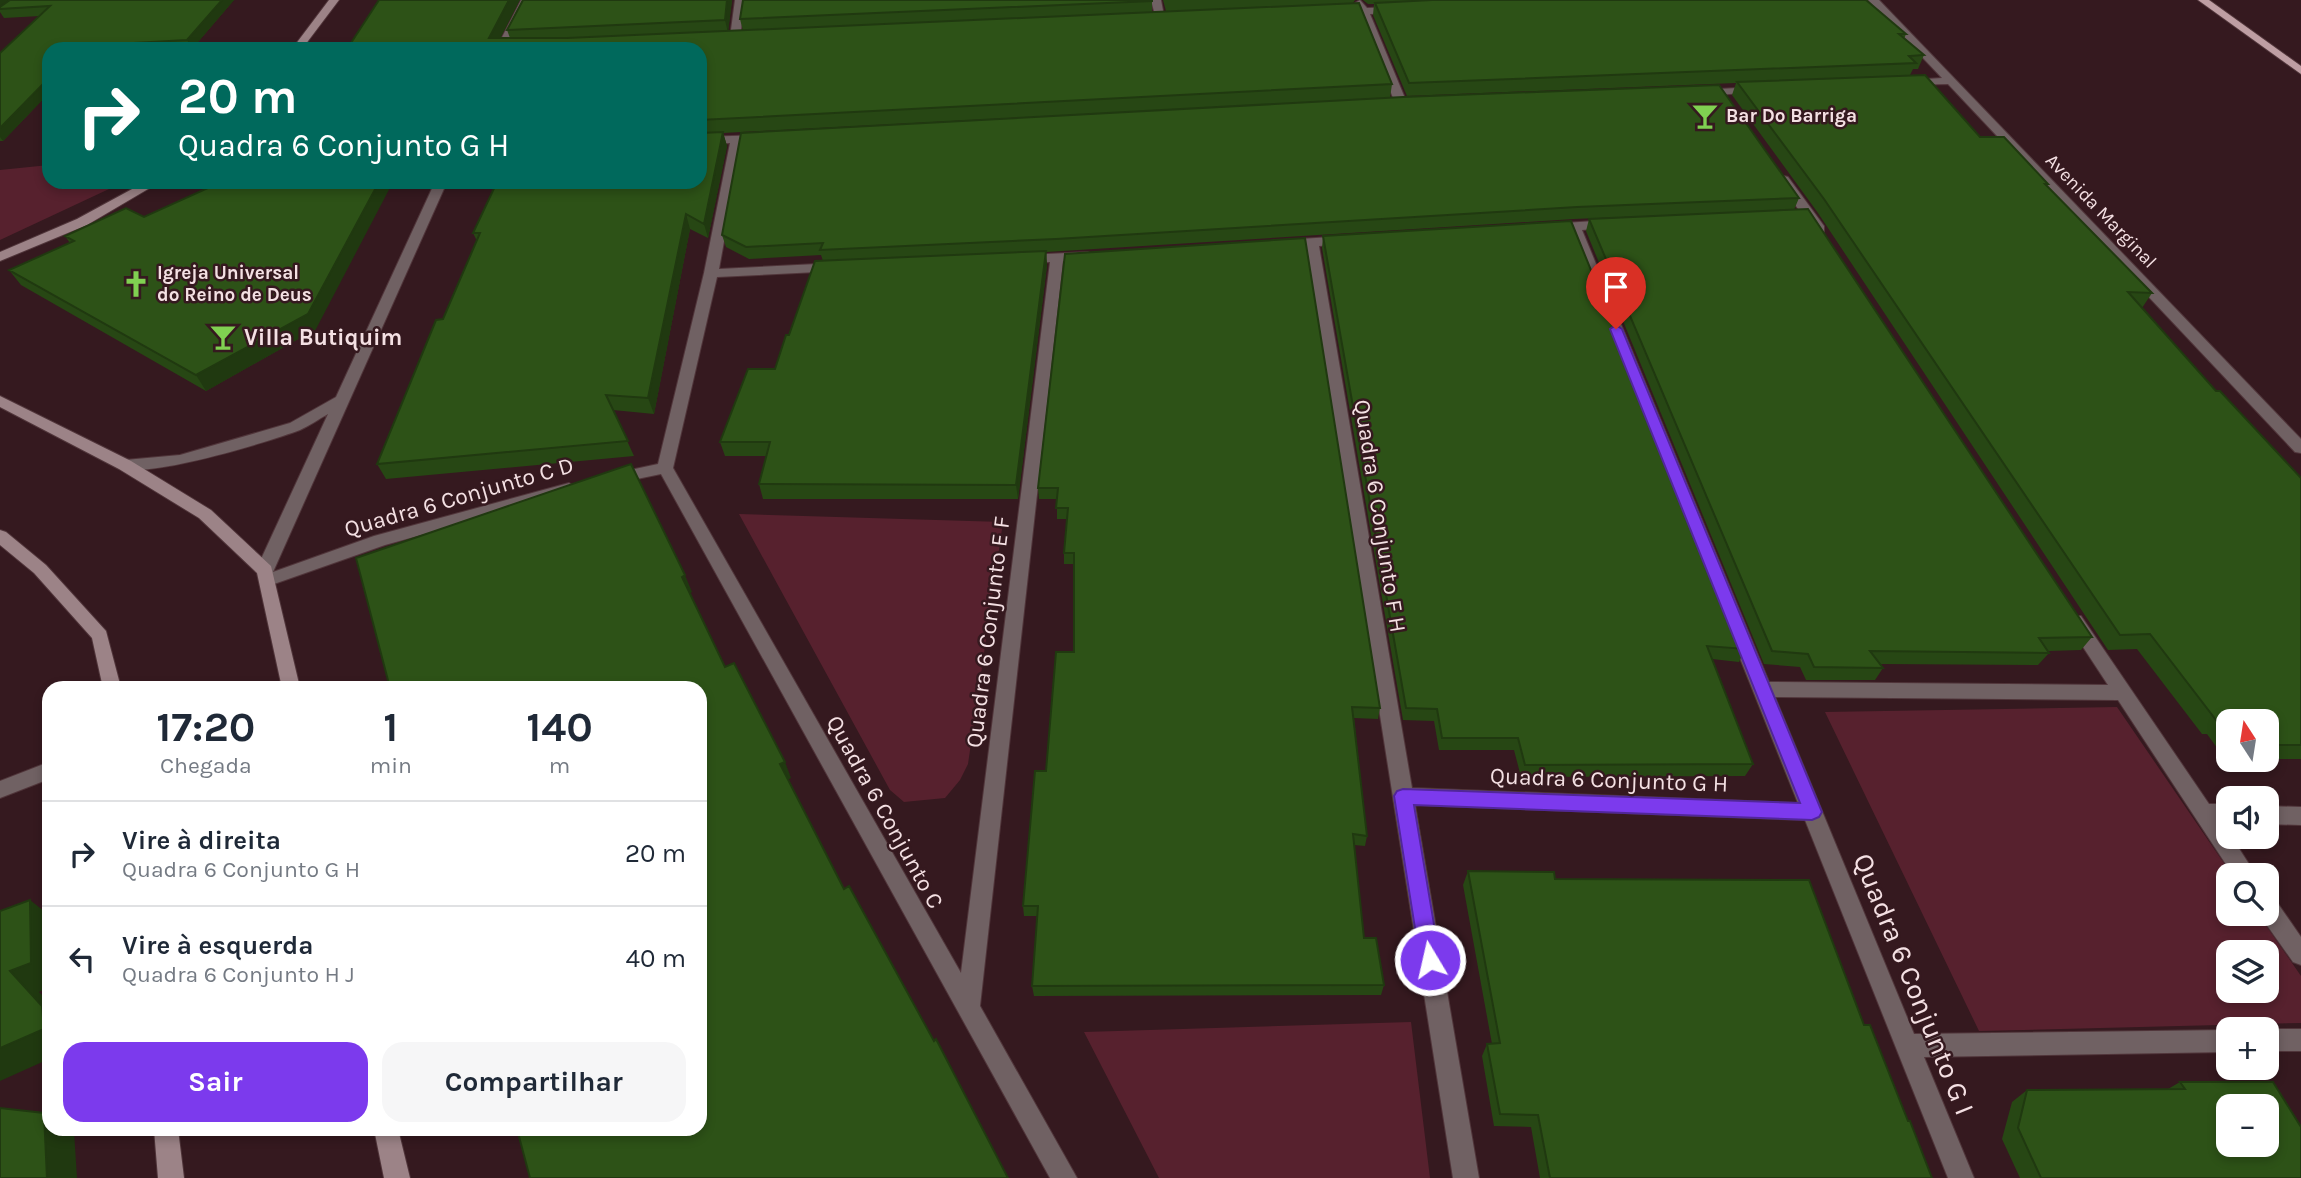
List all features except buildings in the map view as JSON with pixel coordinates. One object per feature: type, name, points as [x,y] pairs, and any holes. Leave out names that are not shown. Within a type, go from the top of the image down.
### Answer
[{"type":"main road","points":[[2203,0],[2301,71]]},
{"type":"street","points":[[302,42],[334,0]]},
{"type":"street","points":[[505,42],[526,0]]},
{"type":"street","points":[[735,37],[740,0]]},
{"type":"street","points":[[1156,0],[1161,19]]},
{"type":"street","points":[[1358,0],[1401,103]]},
{"type":"street","name":"Avenida Marginal","points":[[1873,0],[2301,449]]},
{"type":"street","points":[[1324,13],[1405,9]]},
{"type":"street","points":[[1148,20],[1175,19]]},
{"type":"street","points":[[721,38],[748,37]]},
{"type":"street","points":[[1897,83],[1951,81]]},
{"type":"street","points":[[1693,93],[1775,89]]},
{"type":"street","points":[[1721,92],[1729,103]]},
{"type":"street","points":[[1387,104],[1415,103]]},
{"type":"street","points":[[707,141],[778,137]]},
{"type":"street","points":[[665,468],[711,272],[737,139]]},
{"type":"street","points":[[1777,170],[1803,215],[1825,238]]},
{"type":"street","points":[[0,257],[82,222],[141,189]]},
{"type":"street","points":[[267,575],[437,189]]},
{"type":"street","points":[[1533,229],[1630,223]]},
{"type":"street","name":"Quadra 6 Conjunto G I","points":[[1574,226],[1961,1178]]},
{"type":"street","points":[[1272,245],[1367,239]]},
{"type":"street","name":"Quadra 6 Conjunto F H","points":[[1312,242],[1466,1178]]},
{"type":"street","points":[[1016,260],[1097,255]]},
{"type":"street","name":"Quadra 6 Conjunto E F","points":[[968,1011],[1057,258]]},
{"type":"street","points":[[711,272],[849,267]]},
{"type":"street","points":[[125,465],[181,460],[295,426],[342,400]]},
{"type":"street","points":[[2,404],[125,465],[205,514],[267,575],[290,681]]},
{"type":"street","name":"Quadra 6 Conjunto C","points":[[665,468],[1064,1178]]},
{"type":"street","name":"Quadra 6 Conjunto C D","points":[[267,575],[544,493],[665,468]]},
{"type":"street","points":[[0,536],[40,569],[100,636],[110,681]]},
{"type":"street","points":[[2069,611],[2237,863]]},
{"type":"street","points":[[1762,689],[2122,692]]},
{"type":"street","points":[[0,790],[42,773]]},
{"type":"street","name":"Quadra 6 Conjunto G H","points":[[1403,796],[1812,812]]},
{"type":"street","points":[[2201,812],[2216,813]]},
{"type":"street","points":[[2279,815],[2301,816]]},
{"type":"street","points":[[2279,924],[2301,955]]},
{"type":"street","points":[[2279,1040],[2301,1040]]},
{"type":"street","points":[[1907,1046],[2216,1041]]},
{"type":"street","points":[[167,1136],[171,1178]]},
{"type":"street","points":[[388,1136],[397,1178]]},
{"type":"shaded area","points":[[42,166],[42,189],[109,189],[0,240],[0,170]]},
{"type":"shaded area","points":[[739,514],[1003,522],[968,764],[960,780],[945,798],[904,802],[890,790]]},
{"type":"shaded area","points":[[2117,707],[2224,863],[2216,863],[2216,926],[2266,926],[2276,940],[2216,940],[2216,1003],[2279,1003],[2279,944],[2301,976],[2301,1023],[2279,1024],[2279,1017],[2216,1017],[2216,1025],[1979,1031],[1825,712]]},
{"type":"shaded area","points":[[1411,1022],[1430,1178],[1159,1178],[1084,1032]]},
{"type":"place","name":"Bar Do Barriga","points":[[1705,116]]},
{"type":"place","name":"Igreja Universal do Reino de Deus","points":[[136,284]]},
{"type":"place","name":"Villa Butiquim","points":[[223,337]]},
{"type":"route","points":[[1430,960],[1403,796],[1812,812],[1616,329]]}]
